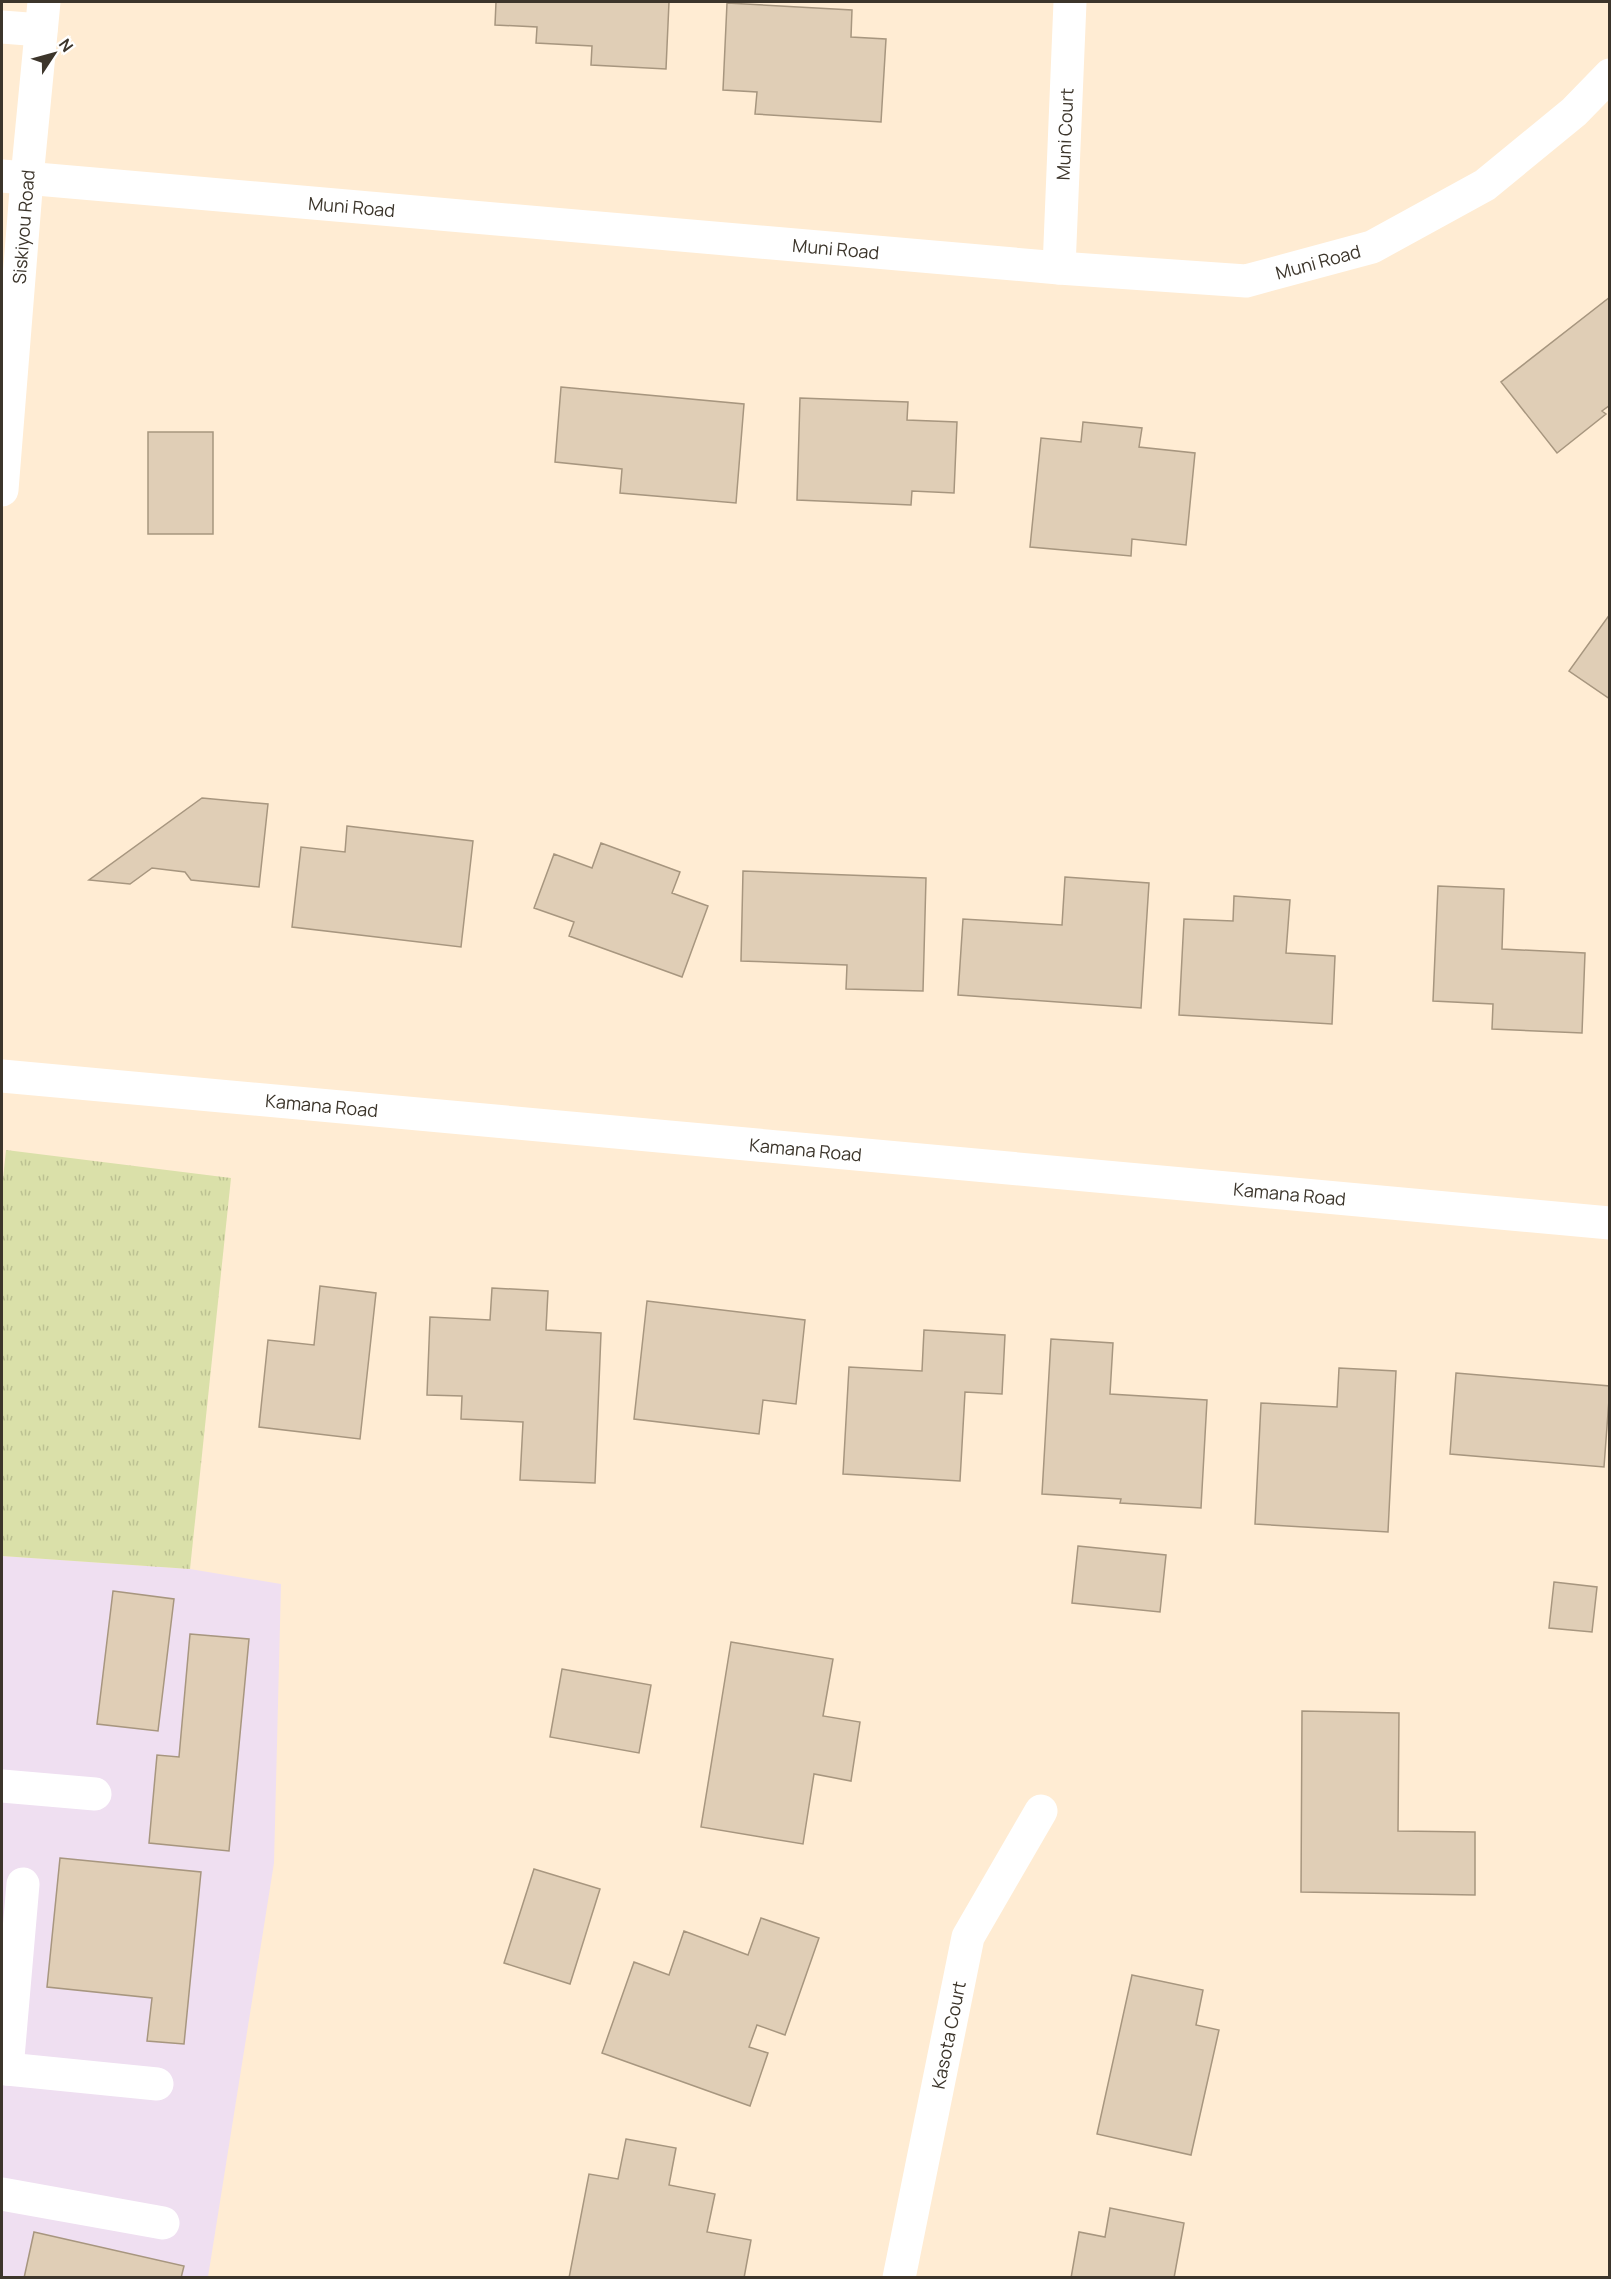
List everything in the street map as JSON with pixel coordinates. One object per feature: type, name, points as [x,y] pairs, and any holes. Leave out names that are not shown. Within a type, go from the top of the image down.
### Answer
[{"type":"street","name":"Muni Court","points":[[1059,268],[1070,2]]},
{"type":"street","points":[[2,27],[42,16]]},
{"type":"street","name":"Siskiyou Road","points":[[2,490],[14,177],[42,16]]},
{"type":"street","name":"Muni Road","points":[[14,177],[1059,268],[1246,281],[1372,247],[1485,185],[1574,112],[1610,75]]},
{"type":"street","name":"Kamana Road","points":[[2,1076],[1610,1223]]},
{"type":"street","points":[[2,1786],[95,1794]]},
{"type":"street","name":"Kasota Court","points":[[899,2277],[968,1937],[1041,1811]]},
{"type":"street","points":[[22,1884],[4,2068],[157,2084]]},
{"type":"street","points":[[2,2194],[162,2223]]},
{"type":"shaded area","points":[[2,1556],[190,1569],[281,1584],[274,1863],[208,2277],[2,2277]]},
{"type":"green space","points":[[6,1150],[231,1178],[190,1569],[2,1556],[2,1189]]},
{"type":"building","points":[[496,2],[669,2],[666,69],[591,65],[592,46],[536,43],[537,27],[495,25]]},
{"type":"building","points":[[727,3],[852,10],[851,37],[886,39],[881,122],[755,114],[757,92],[723,90]]},
{"type":"building","points":[[1610,297],[1610,405],[1602,411],[1606,414],[1557,453],[1501,382]]},
{"type":"building","points":[[561,387],[744,404],[736,503],[620,493],[622,469],[555,462]]},
{"type":"building","points":[[800,398],[908,402],[907,420],[957,422],[954,493],[912,491],[911,505],[797,500]]},
{"type":"building","points":[[1083,422],[1142,428],[1139,447],[1195,453],[1186,545],[1132,539],[1131,556],[1030,547],[1041,438],[1081,442]]},
{"type":"building","points":[[148,432],[213,432],[213,534],[148,534]]},
{"type":"building","points":[[1610,614],[1610,699],[1569,671]]},
{"type":"building","points":[[202,798],[268,804],[259,887],[191,880],[185,872],[152,868],[130,884],[89,880]]},
{"type":"building","points":[[347,826],[473,841],[461,947],[292,927],[301,847],[345,852]]},
{"type":"building","points":[[601,843],[680,872],[672,893],[708,906],[682,977],[569,936],[574,922],[534,908],[554,854],[592,868]]},
{"type":"building","points":[[743,871],[926,878],[923,991],[846,989],[847,965],[741,961]]},
{"type":"building","points":[[1065,877],[1149,883],[1141,1008],[958,995],[963,919],[1062,925]]},
{"type":"building","points":[[1438,886],[1504,889],[1502,949],[1585,953],[1582,1033],[1492,1029],[1493,1004],[1433,1001]]},
{"type":"building","points":[[1234,896],[1290,900],[1286,953],[1335,956],[1332,1024],[1179,1015],[1184,919],[1233,921]]},
{"type":"building","points":[[320,1286],[376,1293],[360,1439],[259,1427],[268,1340],[314,1345]]},
{"type":"building","points":[[492,1288],[548,1291],[546,1330],[601,1333],[595,1483],[520,1480],[523,1422],[461,1419],[462,1396],[427,1395],[430,1317],[490,1320]]},
{"type":"building","points":[[647,1301],[805,1320],[796,1404],[763,1400],[759,1434],[634,1419]]},
{"type":"building","points":[[924,1330],[1005,1335],[1002,1394],[965,1392],[960,1481],[843,1474],[849,1367],[922,1371]]},
{"type":"building","points":[[1051,1339],[1113,1343],[1110,1394],[1207,1400],[1201,1508],[1120,1503],[1121,1499],[1042,1494]]},
{"type":"building","points":[[1339,1368],[1396,1371],[1388,1532],[1255,1524],[1261,1403],[1337,1407]]},
{"type":"building","points":[[1456,1373],[1610,1386],[1604,1467],[1450,1454]]},
{"type":"building","points":[[1078,1546],[1166,1555],[1160,1612],[1072,1603]]},
{"type":"building","points":[[1554,1582],[1597,1587],[1592,1632],[1549,1628]]},
{"type":"building","points":[[113,1591],[174,1599],[158,1731],[97,1724]]},
{"type":"building","points":[[190,1634],[249,1639],[229,1851],[149,1843],[157,1755],[179,1757]]},
{"type":"building","points":[[731,1642],[833,1659],[823,1716],[860,1722],[851,1781],[814,1774],[803,1844],[701,1827]]},
{"type":"building","points":[[562,1669],[651,1685],[639,1753],[550,1737]]},
{"type":"building","points":[[1302,1711],[1399,1713],[1398,1831],[1475,1832],[1475,1895],[1301,1892]]},
{"type":"building","points":[[60,1858],[201,1872],[184,2044],[147,2041],[152,1998],[47,1987]]},
{"type":"building","points":[[534,1869],[600,1889],[570,1984],[504,1963]]},
{"type":"building","points":[[761,1918],[819,1938],[785,2035],[757,2025],[749,2047],[768,2053],[750,2106],[602,2053],[634,1962],[669,1975],[684,1931],[748,1955]]},
{"type":"building","points":[[1132,1975],[1203,1990],[1196,2025],[1219,2030],[1191,2155],[1097,2134]]},
{"type":"building","points":[[626,2139],[676,2148],[669,2185],[715,2194],[707,2232],[751,2240],[744,2278],[569,2278],[589,2174],[618,2179]]},
{"type":"building","points":[[1110,2208],[1184,2223],[1174,2278],[1071,2278],[1079,2232],[1105,2237]]},
{"type":"building","points":[[34,2232],[184,2266],[181,2278],[24,2278]]}]
